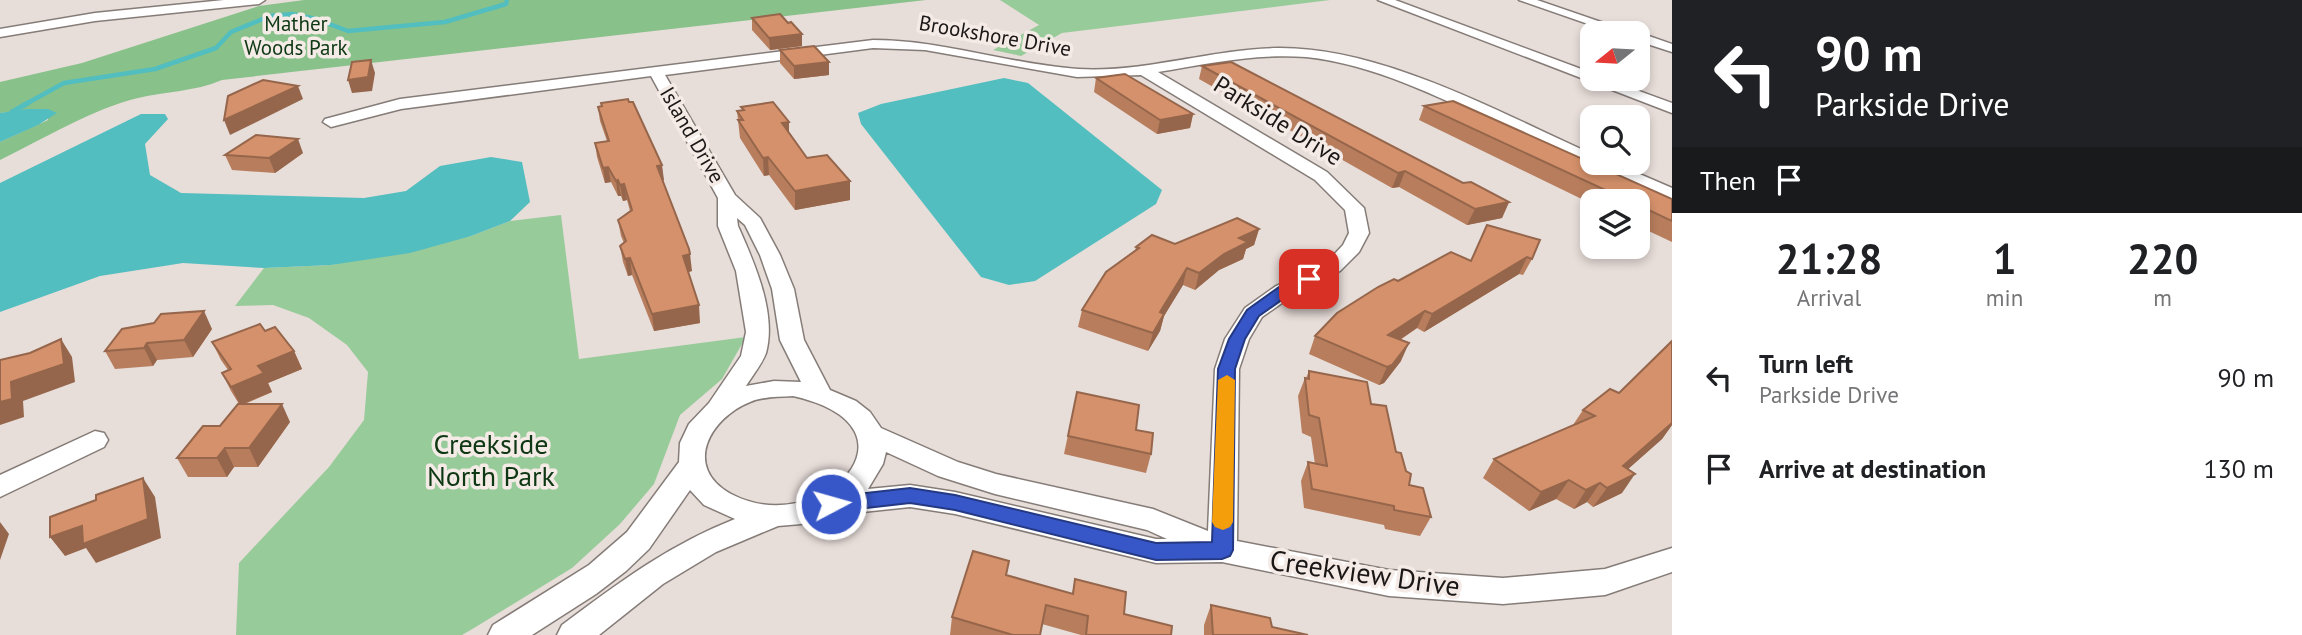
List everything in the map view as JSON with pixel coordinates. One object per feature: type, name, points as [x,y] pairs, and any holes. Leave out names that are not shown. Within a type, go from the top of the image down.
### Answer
[{"type":"street","points":[[0,33],[97,11],[259,0]]},
{"type":"street","points":[[1384,0],[1580,74]]},
{"type":"street","points":[[1525,0],[1589,21]]},
{"type":"street","points":[[1650,41],[1672,48]]},
{"type":"street","name":"Brookshore Drive","points":[[331,122],[400,104],[861,45],[897,44],[947,48],[1063,72],[1107,74],[1145,71],[1269,52],[1348,59],[1401,75],[1580,155]]},
{"type":"street","name":"Parkside Drive","points":[[1145,71],[1321,176],[1354,208],[1359,233],[1352,248],[1333,267],[1284,290],[1253,313],[1237,339],[1227,369],[1222,550]]},
{"type":"street","name":"Island Drive","points":[[656,72],[727,198],[753,222],[770,255],[783,289],[792,340],[819,392]]},
{"type":"street","points":[[1625,91],[1668,102]]},
{"type":"street","points":[[1627,175],[1672,195]]},
{"type":"street","name":"Island Drive","points":[[719,408],[753,356],[758,332],[747,271],[728,226],[727,198]]},
{"type":"street","points":[[793,388],[819,392],[842,402],[860,416],[870,434],[873,453],[867,472],[852,490],[831,504],[804,513],[774,516],[744,511],[718,500],[700,483],[692,463],[692,443],[702,424],[719,408],[741,396],[766,389],[793,388]]},
{"type":"street","name":"Creekview Drive","points":[[870,434],[948,469],[995,484],[1153,520],[1222,550]]},
{"type":"street","points":[[0,487],[95,440]]},
{"type":"street","points":[[505,635],[590,581],[629,550],[659,513],[692,463]]},
{"type":"street","name":"Creekview Drive","points":[[831,504],[910,496],[955,503],[1156,551],[1222,550],[1389,583],[1503,591],[1605,582],[1672,560]]},
{"type":"street","points":[[573,635],[652,575],[705,544],[774,516]]},
{"type":"green space","name":"Mather Woods Park","points":[[304,0],[926,0],[222,80],[201,87],[122,102],[0,160],[0,142],[48,120],[48,109],[0,113],[0,82],[82,63],[259,6]]},
{"type":"green space","points":[[1000,0],[1330,0],[1062,33],[1021,56],[993,50],[1039,25]]},
{"type":"green space","name":"Creekside North Park","points":[[561,215],[579,359],[746,337],[722,379],[680,415],[654,484],[620,524],[572,568],[462,635],[236,635],[239,563],[329,467],[364,420],[368,372],[347,345],[309,318],[273,305],[235,306],[264,268],[331,265],[471,236],[510,221]]},
{"type":"water","points":[[1004,78],[1028,83],[1162,190],[1156,204],[1035,281],[1009,285],[981,277],[861,124],[858,113],[881,104]]},
{"type":"water","points":[[48,109],[57,113],[0,142],[0,113]]},
{"type":"water","points":[[141,114],[165,114],[168,119],[145,144],[150,175],[181,193],[364,198],[406,191],[440,166],[491,157],[522,162],[530,202],[510,221],[471,236],[410,253],[331,265],[264,268],[183,263],[100,276],[0,312],[0,183]]},
{"type":"building","points":[[780,14],[802,34],[769,38],[752,18]]},
{"type":"building","points":[[814,46],[829,62],[794,66],[780,50]]},
{"type":"building","points":[[371,60],[368,77],[348,80],[352,62]]},
{"type":"building","points":[[1231,62],[1463,183],[1471,182],[1509,202],[1475,209],[1405,171],[1398,173],[1202,66]]},
{"type":"building","points":[[1125,74],[1193,114],[1160,120],[1096,78]]},
{"type":"building","points":[[263,80],[298,86],[224,120],[228,96]]},
{"type":"building","points":[[628,99],[633,102],[662,165],[657,166],[689,249],[690,254],[683,256],[699,305],[652,314],[630,258],[625,259],[620,246],[626,241],[618,220],[632,210],[624,184],[620,185],[618,180],[616,181],[608,167],[603,168],[595,143],[609,141],[598,107],[602,106],[601,103]]},
{"type":"building","points":[[1453,101],[1580,158],[1580,175],[1618,175],[1650,189],[1603,189],[1424,106]]},
{"type":"building","points":[[773,102],[789,122],[782,123],[807,158],[827,155],[850,181],[795,191],[768,157],[763,158],[738,120],[743,120],[737,111],[744,110],[741,107]]},
{"type":"building","points":[[256,135],[298,139],[269,158],[225,155]]},
{"type":"building","points":[[1650,189],[1672,199],[1672,221],[1650,211]]},
{"type":"building","points":[[1237,218],[1259,229],[1239,238],[1248,242],[1224,254],[1199,273],[1187,268],[1160,312],[1164,314],[1153,333],[1082,310],[1106,272],[1152,235],[1175,244]]},
{"type":"building","points":[[1487,225],[1540,240],[1532,259],[1527,257],[1432,314],[1425,311],[1388,335],[1409,343],[1392,365],[1387,367],[1315,336],[1337,313],[1394,279],[1398,281],[1451,252],[1471,261]]},
{"type":"building","points":[[204,311],[184,340],[147,343],[144,348],[105,351],[122,329],[154,323],[161,314]]},
{"type":"building","points":[[260,324],[265,331],[275,327],[294,351],[258,366],[264,373],[231,387],[222,373],[231,369],[212,342]]},
{"type":"building","points":[[61,339],[64,364],[11,382],[12,399],[0,402],[0,360],[30,353]]},
{"type":"building","points":[[1672,341],[1672,423],[1623,466],[1635,474],[1607,488],[1600,483],[1586,490],[1569,480],[1541,492],[1494,459],[1595,416],[1583,410],[1610,389],[1619,393]]},
{"type":"building","points":[[1309,371],[1367,382],[1371,404],[1386,406],[1396,452],[1401,453],[1406,471],[1411,474],[1409,485],[1423,488],[1431,517],[1394,510],[1394,506],[1312,489],[1308,462],[1327,466],[1319,418],[1309,415],[1305,378],[1309,379]]},
{"type":"building","points":[[1077,392],[1139,405],[1136,430],[1153,433],[1151,454],[1068,436]]},
{"type":"building","points":[[238,404],[282,404],[249,448],[225,448],[217,458],[177,458],[203,426],[220,426]]},
{"type":"building","points":[[143,478],[148,519],[83,544],[82,526],[50,537],[50,517],[96,500],[96,495]]},
{"type":"building","points":[[973,551],[1009,561],[1006,575],[1073,594],[1075,579],[1126,592],[1124,614],[1172,626],[1171,635],[1086,635],[1088,616],[1046,605],[1040,635],[1013,635],[952,617]]},
{"type":"building","points":[[1211,605],[1270,618],[1272,627],[1308,635],[1213,635]]},
{"type":"waterway","points":[[24,105],[64,83],[155,69],[216,48],[231,32],[270,16],[292,14],[316,19],[348,31],[445,22],[506,4],[507,0]]},
{"type":"waterway","points":[[12,112],[28,103]]},
{"type":"slow traffic","points":[[1223,522],[1227,380]]},
{"type":"route","points":[[831,504],[910,496],[955,503],[1156,551],[1222,550],[1227,369],[1237,339],[1253,313],[1284,290],[1309,279]]}]
